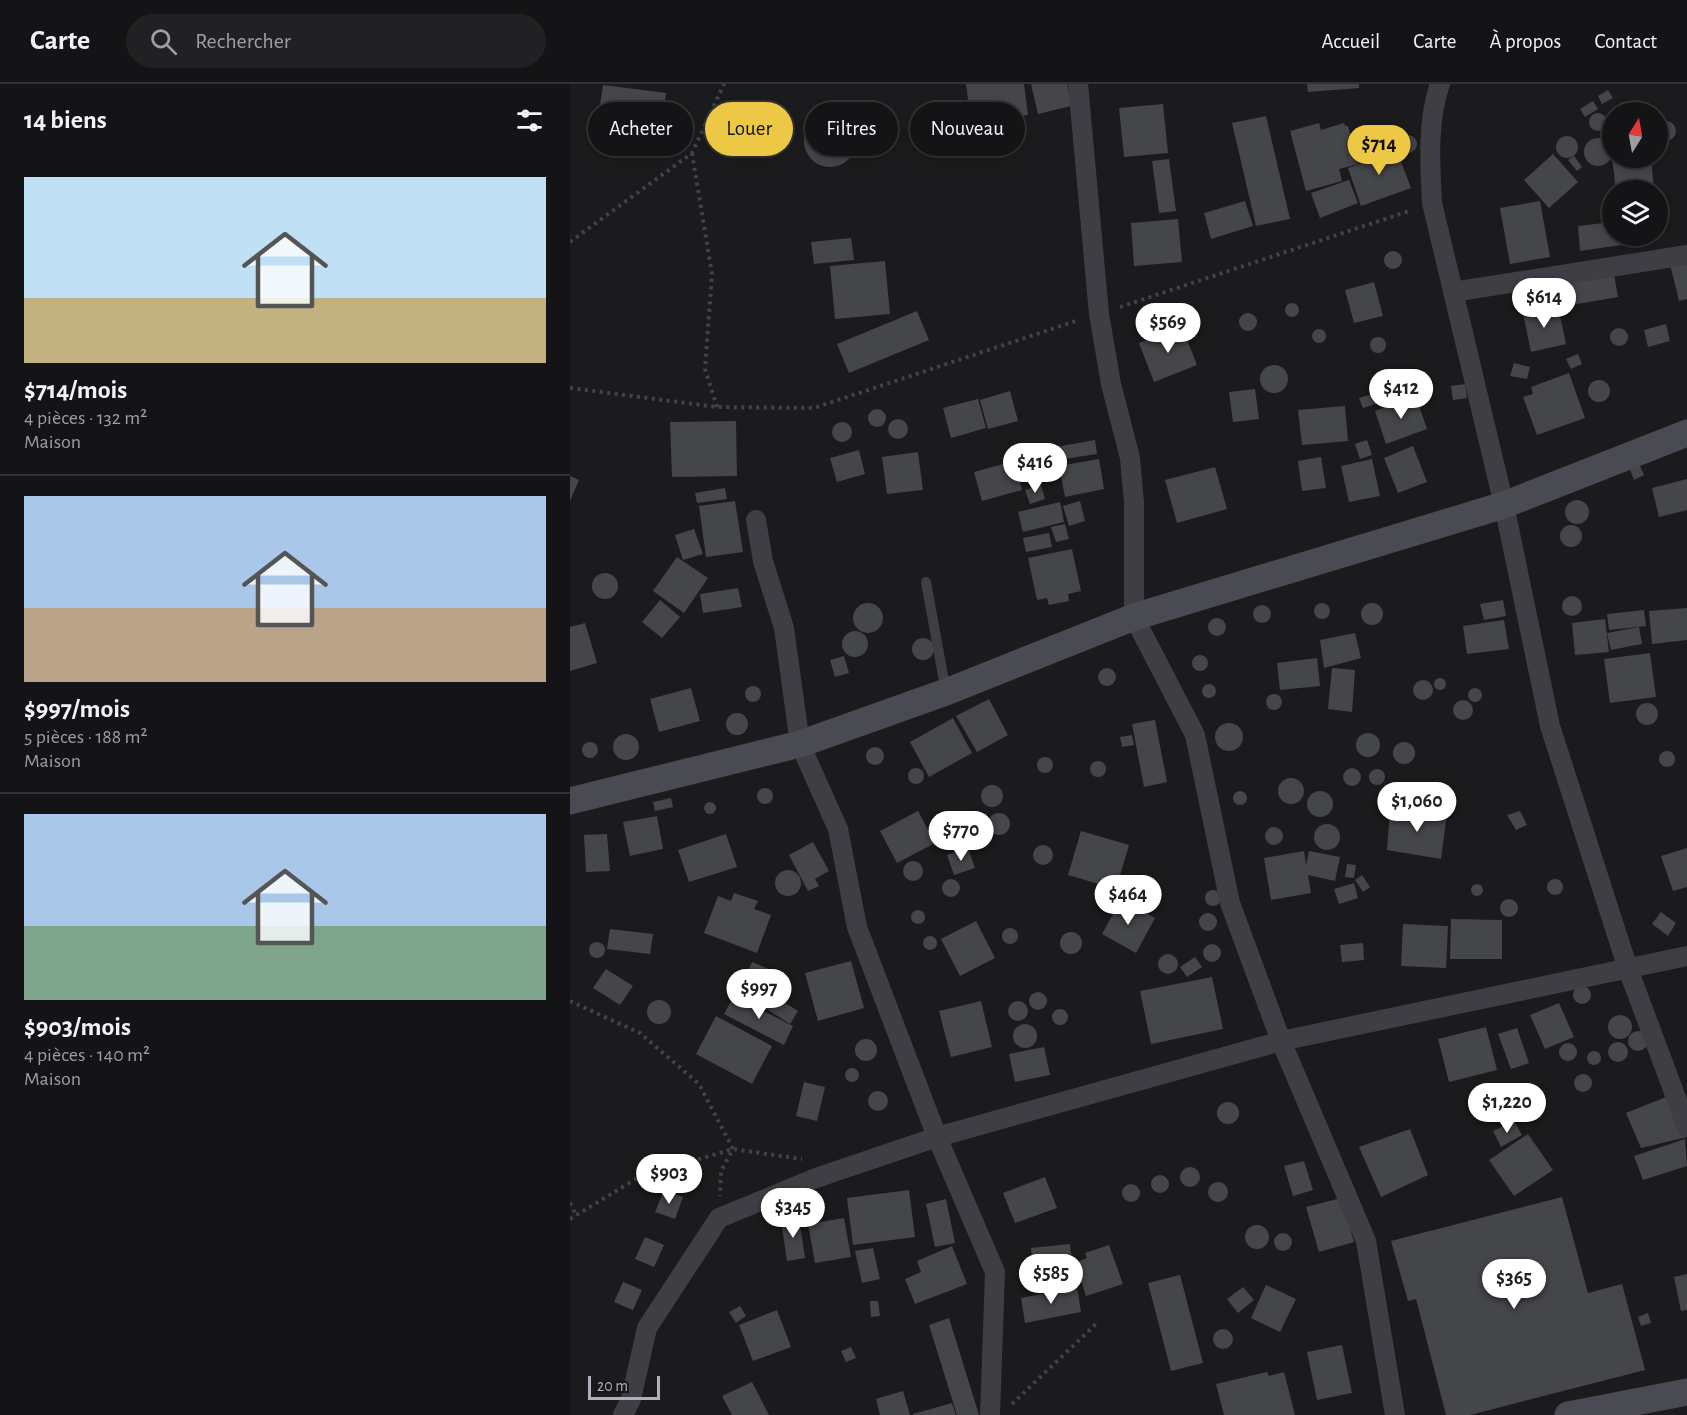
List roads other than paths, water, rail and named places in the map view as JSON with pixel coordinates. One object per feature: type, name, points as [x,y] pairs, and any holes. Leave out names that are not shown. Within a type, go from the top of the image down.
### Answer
[{"type":"main road","points":[[570,801],[800,744],[946,692],[1134,617],[1504,505],[1687,433]]},
{"type":"main road","points":[[1568,1415],[1687,1392]]},
{"type":"street","points":[[1078,84],[1098,314],[1111,384],[1130,458],[1134,503],[1134,617],[1195,735],[1230,903],[1281,1041],[1366,1241],[1395,1415]]},
{"type":"street","points":[[1440,84],[1436,97],[1429,158],[1431,192],[1504,505],[1550,726],[1628,969],[1687,1127]]},
{"type":"street","points":[[1453,292],[1687,255]]},
{"type":"street","points":[[756,520],[763,561],[784,628],[800,744],[838,829],[857,927],[937,1137],[995,1272],[990,1415]]},
{"type":"street","points":[[623,1415],[630,1399],[647,1328],[719,1218],[816,1178],[937,1137],[1281,1041],[1687,956]]},
{"type":"lane","points":[[926,582],[946,692]]}]
